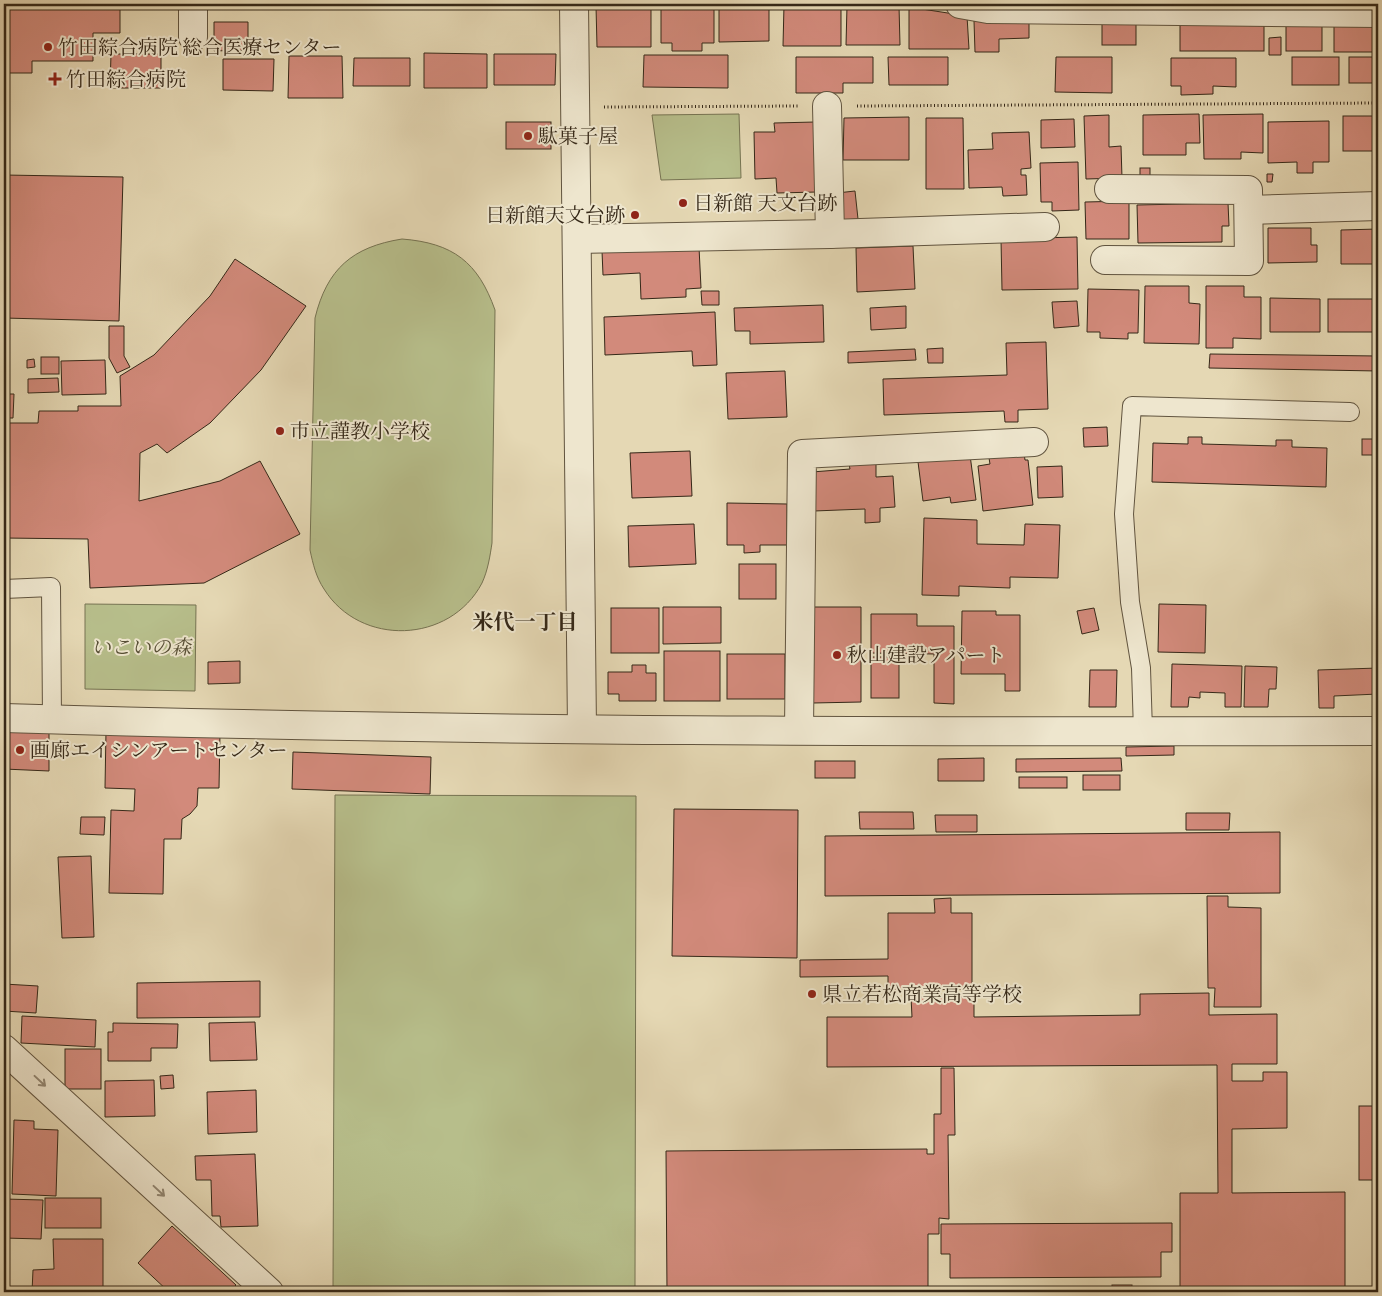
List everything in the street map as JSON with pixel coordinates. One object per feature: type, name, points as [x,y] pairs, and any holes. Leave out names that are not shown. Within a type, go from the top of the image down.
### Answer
[{"type":"street","points":[[193,4],[193,37]]},
{"type":"street","points":[[574,4],[582,729]]},
{"type":"street","points":[[960,4],[988,10],[1378,13]]},
{"type":"street","points":[[827,106],[830,234]]},
{"type":"street","points":[[1105,260],[1249,261],[1248,190],[1110,189]]},
{"type":"street","points":[[1249,210],[1378,206]]},
{"type":"street","points":[[577,239],[1045,228]]},
{"type":"street","points":[[799,730],[802,454],[1034,442]]},
{"type":"street","points":[[4,718],[582,729],[1378,731]]},
{"type":"street","points":[[4,1048],[270,1292]]},
{"type":"lane","points":[[1143,731],[1141,668],[1130,602],[1124,514],[1132,406],[1350,412]]},
{"type":"lane","points":[[4,589],[51,587],[52,720]]},
{"type":"path","points":[[574,107],[1378,103]]},
{"type":"green space","points":[[739,114],[741,178],[661,180],[652,115]]},
{"type":"green space","points":[[402,239],[436,245],[461,258],[472,267],[480,279],[495,310],[492,543],[487,568],[482,583],[468,603],[449,618],[427,627],[404,631],[381,629],[359,621],[340,608],[321,584],[310,550],[315,318],[320,301],[327,286],[344,263],[369,248]]},
{"type":"green space","name":"いこいの森","points":[[85,604],[196,605],[195,691],[85,689]]},
{"type":"green space","points":[[335,795],[636,796],[635,1288],[333,1287]]},
{"type":"building","name":"竹田綜合病院 総合医療センター","points":[[4,4],[120,4],[120,33],[93,33],[93,61],[32,61],[32,73],[4,73]]},
{"type":"building","points":[[661,4],[714,4],[714,43],[702,43],[702,51],[672,51],[672,43],[661,43]]},
{"type":"building","points":[[719,4],[769,4],[769,41],[719,42]]},
{"type":"building","points":[[784,5],[841,5],[841,46],[783,46]]},
{"type":"building","points":[[596,6],[651,6],[651,47],[597,47]]},
{"type":"building","points":[[847,6],[899,6],[900,45],[846,45]]},
{"type":"building","points":[[909,7],[967,16],[969,49],[909,49]]},
{"type":"building","points":[[1029,20],[1029,38],[999,39],[999,52],[975,52],[974,21]]},
{"type":"building","points":[[1102,20],[1136,20],[1136,45],[1102,45]]},
{"type":"building","points":[[1180,20],[1264,20],[1264,51],[1180,51]]},
{"type":"building","points":[[214,22],[248,22],[248,50],[214,51]]},
{"type":"building","points":[[1334,22],[1378,22],[1378,52],[1334,52]]},
{"type":"building","points":[[1286,23],[1322,23],[1322,51],[1286,51]]},
{"type":"building","points":[[1281,37],[1281,55],[1269,55],[1269,38]]},
{"type":"building","points":[[424,53],[487,54],[487,88],[424,88]]},
{"type":"building","points":[[111,54],[161,54],[161,88],[110,88]]},
{"type":"building","points":[[494,54],[556,54],[555,85],[494,85]]},
{"type":"building","points":[[644,55],[728,55],[728,88],[643,87]]},
{"type":"building","points":[[289,56],[342,56],[343,98],[288,98]]},
{"type":"building","points":[[796,57],[873,57],[873,83],[843,83],[843,93],[796,93]]},
{"type":"building","points":[[888,57],[948,57],[948,85],[889,85]]},
{"type":"building","points":[[1056,57],[1112,57],[1112,93],[1055,92]]},
{"type":"building","points":[[1292,57],[1339,57],[1339,85],[1292,85]]},
{"type":"building","points":[[1349,57],[1378,57],[1378,83],[1349,83]]},
{"type":"building","points":[[354,58],[410,58],[410,86],[353,86]]},
{"type":"building","points":[[1171,58],[1236,58],[1236,87],[1213,86],[1213,94],[1181,95],[1181,86],[1171,86]]},
{"type":"building","points":[[223,59],[274,59],[273,91],[223,90]]},
{"type":"building","points":[[4,108],[8,108],[9,137],[4,137]]},
{"type":"building","points":[[1199,114],[1200,143],[1186,143],[1186,155],[1143,155],[1143,115]]},
{"type":"building","points":[[1263,114],[1263,153],[1241,152],[1241,159],[1204,159],[1203,115]]},
{"type":"building","points":[[1109,115],[1109,147],[1121,146],[1122,178],[1086,179],[1084,116]]},
{"type":"building","points":[[1343,116],[1378,116],[1378,151],[1343,151]]},
{"type":"building","points":[[909,117],[909,160],[843,160],[844,118]]},
{"type":"building","points":[[926,118],[963,118],[964,189],[926,189]]},
{"type":"building","points":[[1074,119],[1075,147],[1041,148],[1041,120]]},
{"type":"building","points":[[1329,121],[1329,162],[1313,162],[1313,173],[1297,173],[1297,162],[1268,163],[1268,122]]},
{"type":"building","name":"駄菓子屋","points":[[506,122],[551,122],[551,149],[506,149]]},
{"type":"building","points":[[815,122],[817,192],[777,193],[776,178],[755,179],[754,132],[775,132],[774,123]]},
{"type":"building","points":[[1029,132],[1031,168],[1021,169],[1021,175],[1026,175],[1027,195],[1003,196],[1002,187],[969,188],[968,150],[993,149],[992,133]]},
{"type":"building","points":[[1078,162],[1079,210],[1052,211],[1052,202],[1041,202],[1040,163]]},
{"type":"building","points":[[1140,168],[1150,168],[1150,179],[1140,179]]},
{"type":"building","points":[[1267,174],[1273,174],[1272,182],[1267,182]]},
{"type":"building","points":[[4,175],[123,177],[119,321],[4,318]]},
{"type":"building","points":[[855,191],[858,219],[840,220],[837,193]]},
{"type":"building","points":[[1129,201],[1129,239],[1086,239],[1085,202]]},
{"type":"building","points":[[1228,203],[1229,226],[1222,226],[1222,242],[1138,243],[1137,205]]},
{"type":"building","points":[[1268,228],[1311,228],[1311,245],[1317,245],[1317,262],[1268,263]]},
{"type":"building","points":[[1378,229],[1378,264],[1341,264],[1341,230]]},
{"type":"building","points":[[1077,237],[1078,289],[1002,290],[1001,239]]},
{"type":"building","points":[[913,246],[915,289],[857,292],[856,248]]},
{"type":"building","points":[[699,247],[701,288],[686,289],[686,297],[641,299],[640,273],[603,275],[602,251]]},
{"type":"building","points":[[235,259],[306,306],[261,370],[210,423],[167,453],[157,444],[140,453],[139,501],[220,481],[260,461],[300,534],[204,583],[90,588],[88,539],[4,538],[4,423],[38,423],[39,411],[78,411],[78,406],[121,406],[120,376],[154,355],[210,296]]},
{"type":"building","points":[[1145,286],[1189,286],[1189,303],[1200,304],[1199,344],[1144,343]]},
{"type":"building","points":[[1206,286],[1244,286],[1244,297],[1261,297],[1261,339],[1233,338],[1233,348],[1206,348]]},
{"type":"building","points":[[1088,289],[1139,290],[1138,333],[1128,333],[1128,339],[1100,338],[1100,332],[1087,332]]},
{"type":"building","points":[[701,291],[719,291],[719,305],[702,305]]},
{"type":"building","points":[[1270,298],[1320,299],[1320,332],[1270,332]]},
{"type":"building","points":[[1328,299],[1376,299],[1376,332],[1328,332]]},
{"type":"building","points":[[1077,301],[1079,326],[1054,328],[1052,302]]},
{"type":"building","points":[[823,305],[824,342],[750,344],[750,331],[735,331],[734,308]]},
{"type":"building","points":[[906,306],[906,328],[871,330],[870,308]]},
{"type":"building","points":[[715,312],[717,365],[693,366],[692,351],[605,355],[604,317]]},
{"type":"building","points":[[109,326],[124,326],[124,356],[130,367],[117,373],[109,358]]},
{"type":"building","points":[[1046,342],[1048,409],[1018,410],[1018,422],[1005,422],[1004,411],[884,415],[883,379],[1007,375],[1006,343]]},
{"type":"building","points":[[943,348],[943,363],[928,363],[927,349]]},
{"type":"building","points":[[915,349],[916,360],[848,363],[848,352]]},
{"type":"building","points":[[1210,354],[1378,356],[1378,371],[1209,368]]},
{"type":"building","points":[[41,357],[59,357],[59,374],[41,374]]},
{"type":"building","points":[[34,359],[35,367],[27,368],[27,360]]},
{"type":"building","points":[[105,360],[106,394],[62,395],[61,361]]},
{"type":"building","points":[[785,371],[787,417],[728,419],[726,373]]},
{"type":"building","points":[[58,378],[59,392],[28,393],[28,379]]},
{"type":"building","points":[[4,394],[14,394],[13,418],[4,418]]},
{"type":"building","points":[[1107,427],[1108,446],[1084,447],[1083,428]]},
{"type":"building","points":[[1188,437],[1202,437],[1202,444],[1276,446],[1276,440],[1292,440],[1292,447],[1327,448],[1326,487],[1152,482],[1153,443],[1188,444]]},
{"type":"building","points":[[1362,439],[1378,439],[1378,455],[1362,455]]},
{"type":"building","points":[[690,451],[692,496],[632,498],[630,453]]},
{"type":"building","points":[[1024,453],[1025,460],[1028,460],[1033,505],[983,511],[978,466],[990,464],[989,458]]},
{"type":"building","points":[[970,455],[976,500],[951,503],[950,497],[923,501],[918,462]]},
{"type":"building","points":[[876,463],[876,477],[893,476],[895,507],[880,508],[880,522],[865,523],[865,509],[814,511],[812,472],[850,469],[849,464]]},
{"type":"building","points":[[1062,466],[1063,497],[1038,498],[1037,467]]},
{"type":"building","points":[[727,503],[787,504],[787,545],[760,545],[760,552],[744,553],[744,545],[727,545]]},
{"type":"building","points":[[924,518],[977,520],[977,544],[1024,545],[1025,524],[1060,525],[1058,578],[1010,577],[1010,588],[959,586],[959,596],[922,595]]},
{"type":"building","points":[[694,524],[696,564],[629,567],[628,526]]},
{"type":"building","points":[[739,564],[776,564],[776,599],[739,599]]},
{"type":"building","points":[[1159,604],[1206,605],[1205,653],[1158,652]]},
{"type":"building","points":[[663,607],[721,607],[721,643],[663,644]]},
{"type":"building","name":"秋山建設アパート","points":[[813,607],[861,607],[861,702],[813,703]]},
{"type":"building","points":[[611,608],[659,608],[659,653],[611,653]]},
{"type":"building","points":[[1094,608],[1099,630],[1082,634],[1077,611]]},
{"type":"building","points":[[962,611],[996,611],[996,615],[1020,615],[1020,691],[1005,691],[1005,674],[961,674]]},
{"type":"building","points":[[871,614],[917,614],[917,626],[954,626],[954,704],[934,703],[934,654],[871,653]]},
{"type":"building","points":[[664,651],[720,651],[720,701],[664,701]]},
{"type":"building","points":[[727,654],[785,654],[785,699],[727,699]]},
{"type":"building","points":[[871,657],[899,657],[899,698],[871,698]]},
{"type":"building","points":[[240,661],[240,683],[208,684],[208,662]]},
{"type":"building","points":[[1172,664],[1242,666],[1241,707],[1225,707],[1225,693],[1200,692],[1200,698],[1189,697],[1188,707],[1171,707]]},
{"type":"building","points":[[632,665],[646,665],[646,673],[656,673],[656,701],[619,701],[619,694],[608,694],[608,672],[632,672]]},
{"type":"building","points":[[1245,666],[1277,667],[1276,689],[1269,689],[1268,707],[1244,707]]},
{"type":"building","points":[[1378,668],[1378,694],[1334,696],[1334,708],[1319,708],[1318,670]]},
{"type":"building","points":[[1090,670],[1117,670],[1116,707],[1089,707]]},
{"type":"building","points":[[4,728],[49,729],[49,771],[4,769]]},
{"type":"building","points":[[106,731],[220,733],[219,788],[198,788],[197,806],[182,819],[181,839],[164,839],[163,894],[109,893],[111,810],[134,811],[135,789],[105,788]]},
{"type":"building","points":[[1174,746],[1174,755],[1126,756],[1126,747]]},
{"type":"building","points":[[293,752],[431,757],[430,794],[292,789]]},
{"type":"building","points":[[984,758],[984,781],[938,781],[938,759]]},
{"type":"building","points":[[1121,758],[1122,771],[1016,772],[1016,759]]},
{"type":"building","points":[[815,761],[855,761],[855,778],[815,778]]},
{"type":"building","points":[[1083,775],[1120,775],[1120,790],[1083,790]]},
{"type":"building","points":[[1019,777],[1067,777],[1067,788],[1019,788]]},
{"type":"building","points":[[674,809],[798,810],[797,958],[672,956]]},
{"type":"building","points":[[859,812],[913,812],[914,829],[860,829]]},
{"type":"building","points":[[1186,813],[1230,813],[1229,830],[1186,830]]},
{"type":"building","points":[[935,815],[977,815],[977,832],[936,832]]},
{"type":"building","points":[[81,817],[105,817],[104,835],[80,834]]},
{"type":"building","points":[[1280,832],[1280,893],[825,896],[825,836]]},
{"type":"building","points":[[91,856],[94,937],[62,938],[58,857]]},
{"type":"building","points":[[1207,896],[1228,896],[1228,907],[1261,908],[1261,1007],[1214,1007],[1215,988],[1208,988]]},
{"type":"building","points":[[951,898],[951,913],[972,913],[972,989],[888,990],[888,976],[800,977],[800,960],[888,959],[888,913],[935,913],[934,899]]},
{"type":"building","points":[[260,981],[260,1017],[137,1018],[137,983]]},
{"type":"building","points":[[4,984],[38,986],[36,1013],[4,1011]]},
{"type":"building","points":[[1209,993],[1209,1015],[1277,1014],[1277,1064],[1232,1064],[1232,1081],[1263,1081],[1263,1072],[1287,1072],[1287,1128],[1232,1129],[1232,1193],[1345,1192],[1345,1292],[1180,1292],[1180,1193],[1218,1193],[1217,1065],[827,1067],[827,1017],[912,1017],[911,997],[974,997],[974,1017],[1140,1015],[1140,994]]},
{"type":"building","points":[[22,1016],[96,1020],[95,1047],[21,1043]]},
{"type":"building","points":[[255,1022],[257,1060],[210,1061],[209,1023]]},
{"type":"building","points":[[113,1023],[178,1024],[177,1048],[151,1048],[151,1061],[108,1061],[108,1032],[113,1032]]},
{"type":"building","points":[[65,1049],[101,1049],[101,1089],[65,1089]]},
{"type":"building","points":[[941,1068],[954,1068],[955,1135],[948,1135],[949,1219],[939,1218],[939,1234],[928,1234],[928,1292],[667,1292],[666,1151],[927,1149],[927,1154],[934,1154],[934,1114],[941,1114]]},
{"type":"building","points":[[173,1075],[174,1088],[161,1089],[160,1076]]},
{"type":"building","points":[[154,1080],[155,1116],[105,1117],[105,1081]]},
{"type":"building","points":[[256,1090],[257,1132],[208,1134],[207,1092]]},
{"type":"building","points":[[1359,1106],[1378,1106],[1378,1180],[1359,1180]]},
{"type":"building","points":[[14,1120],[34,1121],[34,1129],[58,1130],[56,1196],[12,1194]]},
{"type":"building","points":[[255,1154],[258,1226],[221,1227],[220,1216],[212,1216],[211,1180],[196,1180],[195,1156]]},
{"type":"building","points":[[45,1198],[101,1198],[101,1228],[45,1228]]},
{"type":"building","points":[[4,1199],[43,1200],[41,1239],[4,1238]]},
{"type":"building","points":[[1172,1223],[1172,1252],[1161,1252],[1161,1277],[950,1278],[950,1254],[941,1254],[941,1224]]},
{"type":"building","points":[[172,1226],[236,1285],[229,1292],[169,1292],[138,1263]]},
{"type":"building","points":[[53,1239],[103,1239],[103,1292],[32,1292],[33,1270],[54,1269]]},
{"type":"building","points":[[1112,1285],[1132,1285],[1132,1292],[1112,1292]]},
{"type":"building","points":[[946,1289],[999,1289],[999,1292],[946,1292]]},
{"type":"place","name":"竹田綜合病院 総合医療センター","points":[[48,47]]},
{"type":"place","name":"竹田綜合病院","points":[[55,79]]},
{"type":"place","name":"駄菓子屋","points":[[528,136]]},
{"type":"place","name":"日新館 天文台跡","points":[[683,203]]},
{"type":"place","name":"日新館天文台跡","points":[[635,215]]},
{"type":"place","name":"市立謹教小学校","points":[[280,431]]},
{"type":"place","name":"秋山建設アパート","points":[[837,655]]},
{"type":"place","name":"画廊エイシンアートセンター","points":[[20,750]]},
{"type":"place","name":"県立若松商業高等学校","points":[[812,994]]},
{"type":"district","name":"米代一丁目","points":[[525,622]]}]
